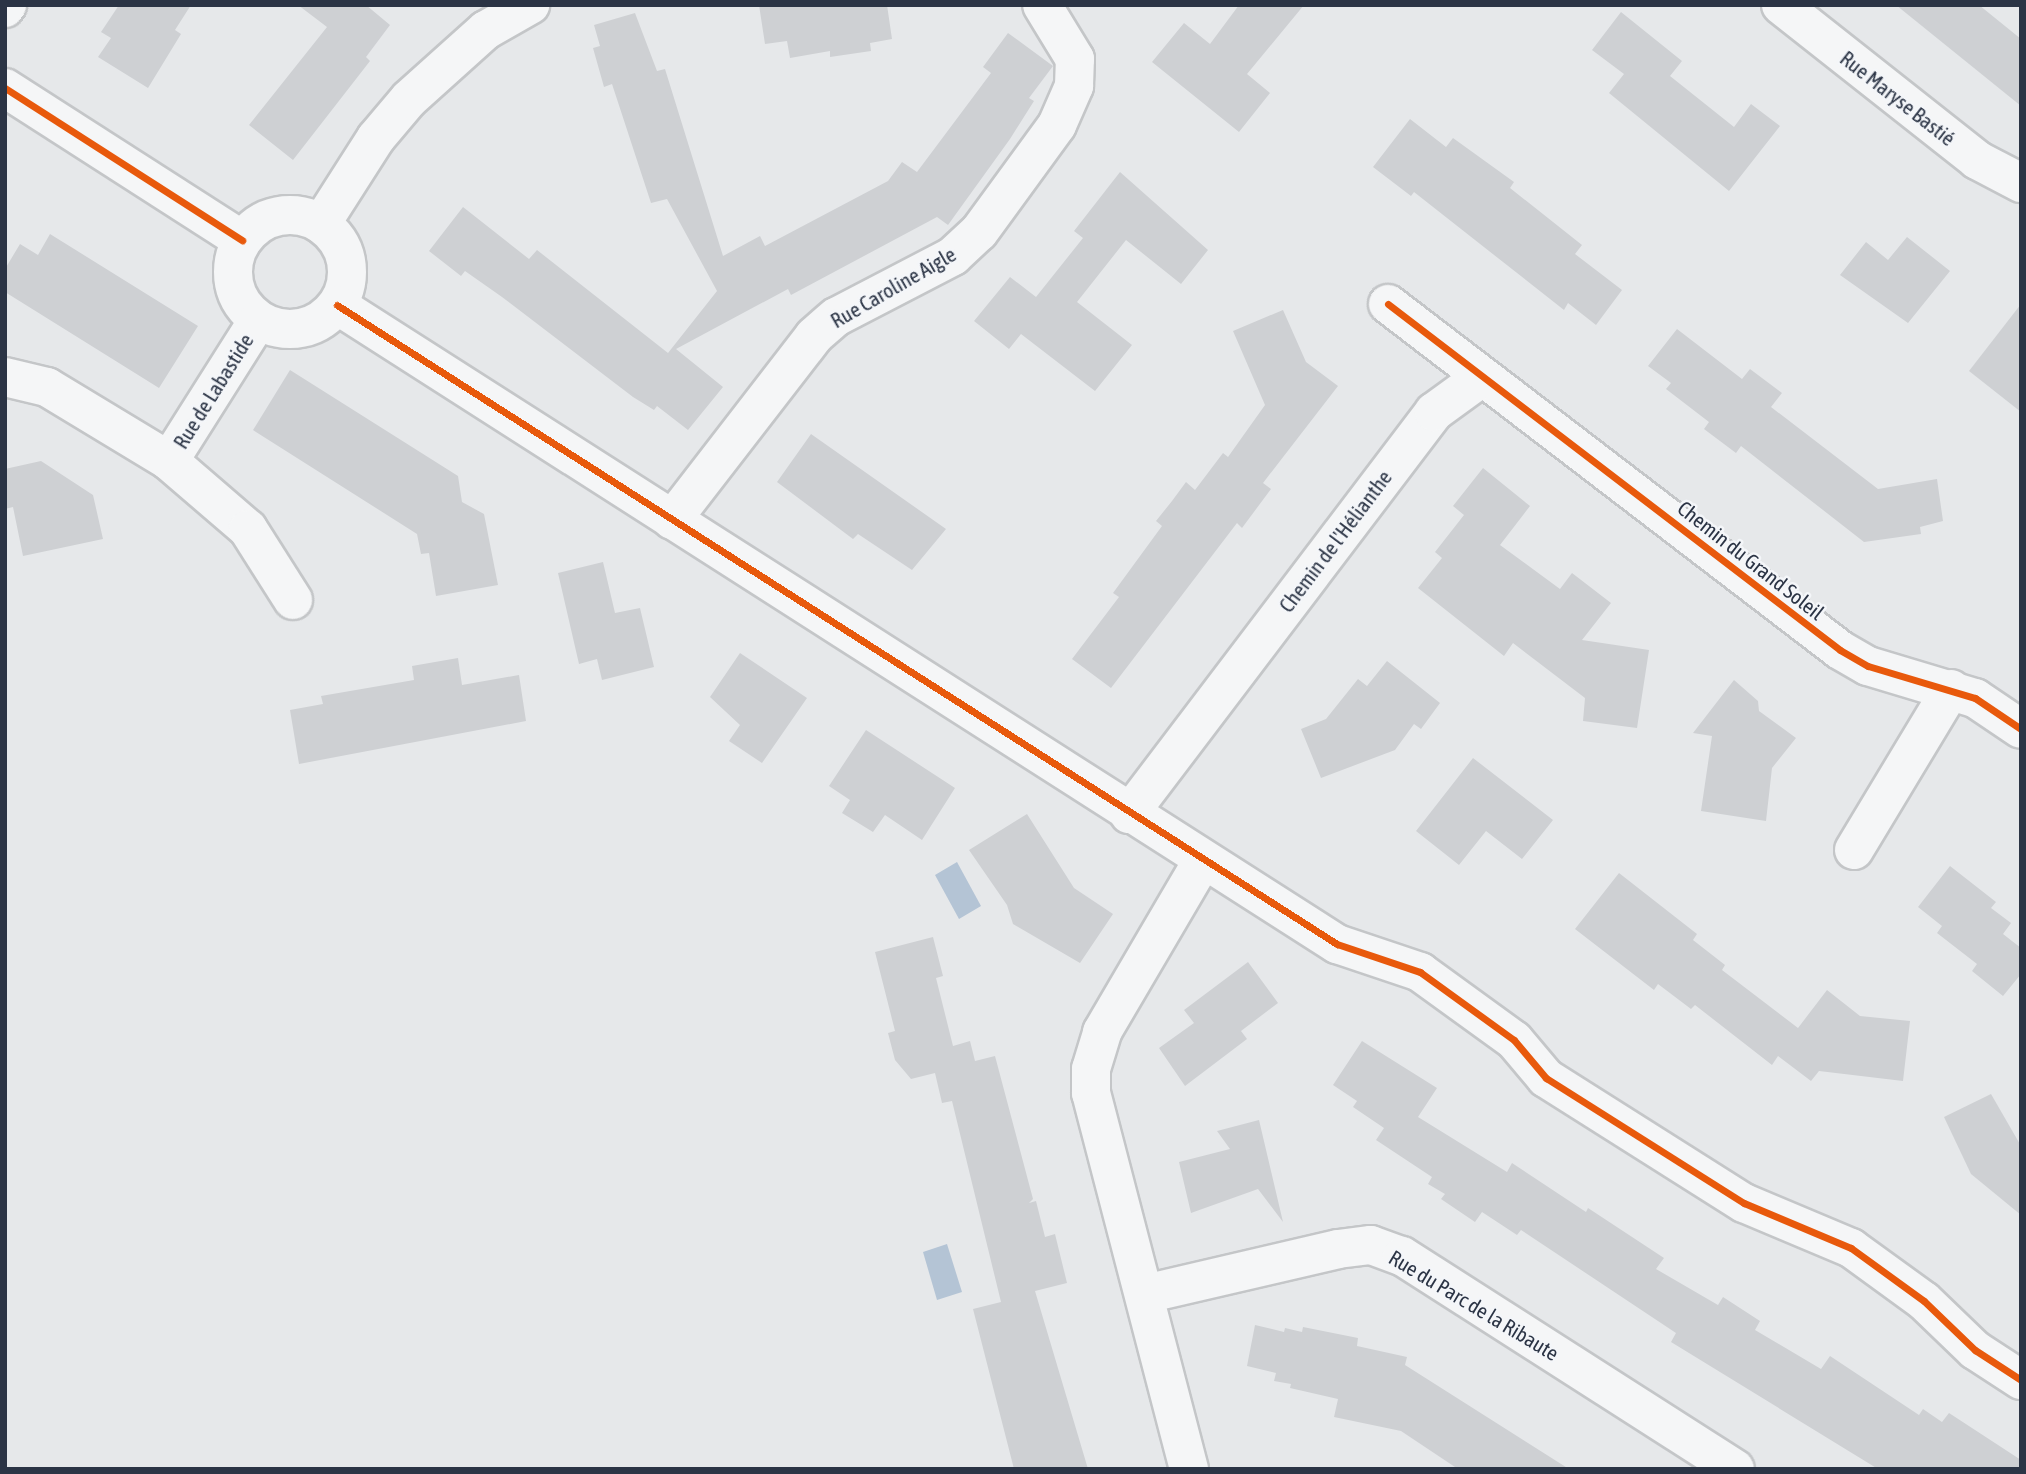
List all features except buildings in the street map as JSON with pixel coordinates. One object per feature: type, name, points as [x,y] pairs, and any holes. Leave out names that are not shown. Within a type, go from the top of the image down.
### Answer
[{"type":"street","points":[[321,225],[376,138],[410,99],[486,30],[530,5]]},
{"type":"street","name":"Rue Caroline Aigle","points":[[672,520],[814,336],[836,317],[953,256],[979,232],[1057,125],[1074,86],[1075,59],[1042,5]]},
{"type":"street","name":"Rue Maryse Bastié","points":[[1781,5],[1977,160],[2021,183]]},
{"type":"street","points":[[5,89],[242,240]]},
{"type":"street","points":[[278,216],[300,216],[321,225],[337,240],[346,261],[346,284],[337,305],[320,320],[300,328],[278,328],[258,320],[242,304],[233,283],[233,261],[242,240],[257,225],[278,216]]},
{"type":"street","points":[[1388,304],[1482,377]]},
{"type":"street","points":[[337,305],[1129,814],[1337,944],[1420,972],[1514,1040],[1546,1078],[1744,1203],[1851,1248],[1924,1301],[1975,1350],[2021,1380]]},
{"type":"street","name":"Rue de Labastide","points":[[169,461],[258,320]]},
{"type":"street","name":"Rue de Labastide","points":[[5,377],[47,387],[169,461],[248,529],[293,600]]},
{"type":"street","name":"Chemin du Grand Soleil","points":[[1482,377],[1840,650],[1868,666],[1975,698],[2021,730]]},
{"type":"street","name":"Chemin de l'Hélianthe","points":[[1129,814],[1434,412],[1482,377]]},
{"type":"street","points":[[1854,850],[1951,690]]},
{"type":"street","points":[[1189,1469],[1091,1093],[1091,1069],[1102,1032],[1203,860]]},
{"type":"street","name":"Rue du Parc de la Ribaute","points":[[1145,1294],[1338,1249],[1371,1245],[1402,1256],[1735,1469]]},
{"type":"water","points":[[957,862],[981,906],[959,919],[935,875]]},
{"type":"water","points":[[947,1244],[962,1292],[937,1300],[923,1252]]},
{"type":"cycle path","points":[[5,88],[242,240]]},
{"type":"cycle path","points":[[1388,304],[1840,650],[1868,666],[1975,698],[2021,729]]},
{"type":"cycle path","points":[[337,305],[1337,944],[1420,972],[1514,1040],[1546,1078],[1744,1203],[1851,1248],[1924,1301],[1975,1350],[2021,1380]]}]
